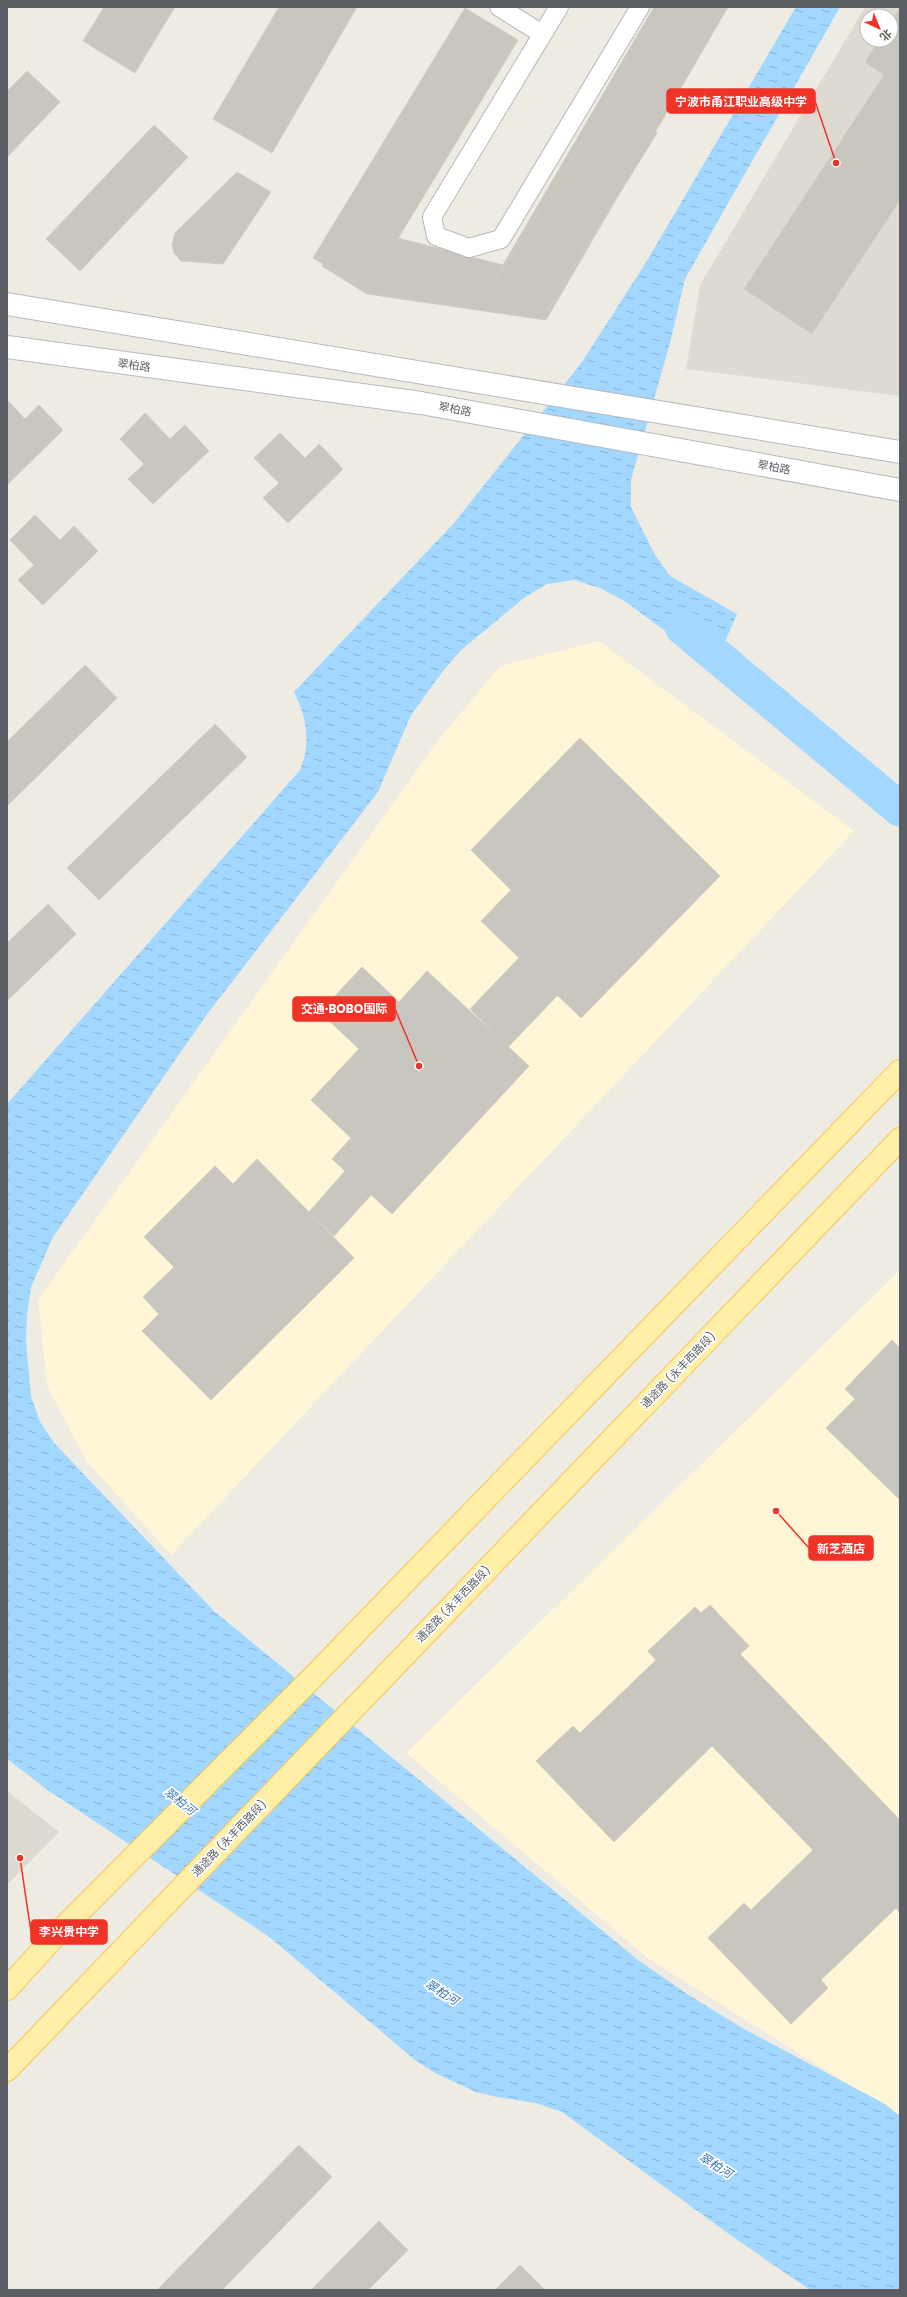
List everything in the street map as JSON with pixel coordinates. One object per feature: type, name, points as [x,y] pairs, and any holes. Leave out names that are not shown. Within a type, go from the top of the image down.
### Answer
[{"type":"main road","points":[[7,304],[900,452]]},
{"type":"main road","name":"翠柏路","points":[[7,347],[421,403],[900,490]]},
{"type":"main road","points":[[7,1989],[58,1934],[310,1679],[900,1071]]},
{"type":"main road","name":"通途路 (永丰西路段)","points":[[7,2070],[900,1139]]},
{"type":"lane","points":[[499,7],[542,34]]},
{"type":"lane","points":[[558,7],[432,217],[436,236],[470,248],[501,239],[640,7]]},
{"type":"shaded area","points":[[865,7],[900,7],[900,396],[686,369],[700,285],[859,17],[859,48],[899,48],[899,8]]},
{"type":"shaded area","points":[[599,641],[854,831],[171,1555],[85,1459],[47,1386],[38,1300],[439,739],[500,666]]},
{"type":"shaded area","points":[[900,1270],[900,2117],[649,1959],[406,1753]]},
{"type":"shaded area","points":[[7,1791],[59,1832],[7,1885]]},
{"type":"water","name":"翠柏河","points":[[796,7],[840,7],[685,279],[670,343],[631,480],[631,507],[655,555],[670,576],[737,614],[714,667],[626,602],[600,588],[574,580],[547,584],[524,598],[460,651],[443,671],[411,715],[378,792],[205,1017],[53,1237],[31,1287],[27,1315],[26,1342],[31,1396],[40,1422],[55,1444],[214,1611],[638,1960],[690,1996],[744,2029],[885,2104],[900,2116],[900,2290],[810,2290],[733,2237],[562,2112],[536,2103],[476,2092],[435,2073],[415,2060],[268,1936],[49,1791],[7,1759],[7,1104],[300,770],[306,750],[306,731],[302,711],[294,692],[454,523],[582,362],[645,264]]},
{"type":"building","points":[[104,7],[175,7],[135,73],[83,41]]},
{"type":"building","points":[[279,7],[357,7],[272,153],[213,119]]},
{"type":"building","points":[[654,7],[728,7],[546,320],[367,294],[322,266],[343,224],[503,265]]},
{"type":"building","points":[[465,8],[518,40],[367,290],[313,258]]},
{"type":"building","points":[[900,8],[900,200],[812,334],[744,289],[884,75],[865,62],[874,48],[899,48]]},
{"type":"building","points":[[27,71],[60,102],[7,157],[7,91]]},
{"type":"building","points":[[607,102],[657,133],[547,311],[496,279]]},
{"type":"building","points":[[154,125],[188,157],[80,271],[46,239]]},
{"type":"building","points":[[237,172],[271,192],[223,264],[181,261],[174,253],[172,245],[175,233]]},
{"type":"building","points":[[7,400],[25,419],[39,405],[63,430],[8,484]]},
{"type":"building","points":[[145,413],[170,439],[185,425],[209,451],[153,504],[128,479],[144,464],[120,439]]},
{"type":"building","points":[[280,433],[305,458],[319,444],[343,469],[288,523],[263,498],[279,483],[254,458]]},
{"type":"building","points":[[35,515],[60,540],[74,526],[98,551],[43,605],[18,580],[34,565],[10,540]]},
{"type":"building","points":[[85,665],[117,698],[7,806],[7,742]]},
{"type":"building","points":[[215,724],[247,757],[99,900],[67,868]]},
{"type":"building","points":[[580,738],[720,876],[581,1018],[481,921],[511,890],[471,850]]},
{"type":"building","points":[[48,904],[76,934],[7,1001],[7,943]]},
{"type":"building","points":[[519,958],[558,995],[508,1047],[470,1009]]},
{"type":"building","points":[[362,967],[399,1002],[427,971],[529,1066],[392,1214],[332,1159],[351,1138],[311,1100],[359,1049],[320,1012]]},
{"type":"building","points":[[257,1159],[354,1258],[211,1400],[142,1331],[159,1314],[143,1297],[174,1267],[144,1237],[215,1166],[233,1184]]},
{"type":"building","points":[[345,1171],[372,1194],[334,1236],[309,1212]]},
{"type":"building","points":[[892,1340],[900,1348],[900,1500],[826,1428],[855,1399],[845,1389]]},
{"type":"building","points":[[710,1605],[749,1646],[740,1654],[900,1820],[900,1913],[896,1908],[821,1980],[828,1988],[791,2024],[708,1938],[744,1903],[751,1910],[813,1850],[712,1746],[614,1842],[536,1761],[573,1726],[580,1733],[656,1660],[648,1651],[695,1607],[701,1613]]},
{"type":"building","points":[[299,2145],[332,2177],[222,2290],[157,2290]]},
{"type":"building","points":[[379,2221],[408,2250],[368,2290],[311,2290]]},
{"type":"building","points":[[520,2265],[545,2290],[495,2290]]},
{"type":"waterway","points":[[682,627],[900,809]]},
{"type":"place","name":"宁波市甬江职业高级中学","points":[[836,163]]},
{"type":"place","name":"交通·BOBO国际","points":[[419,1066]]},
{"type":"place","name":"新芝酒店","points":[[776,1511]]},
{"type":"place","name":"李兴贵中学","points":[[20,1858]]}]
